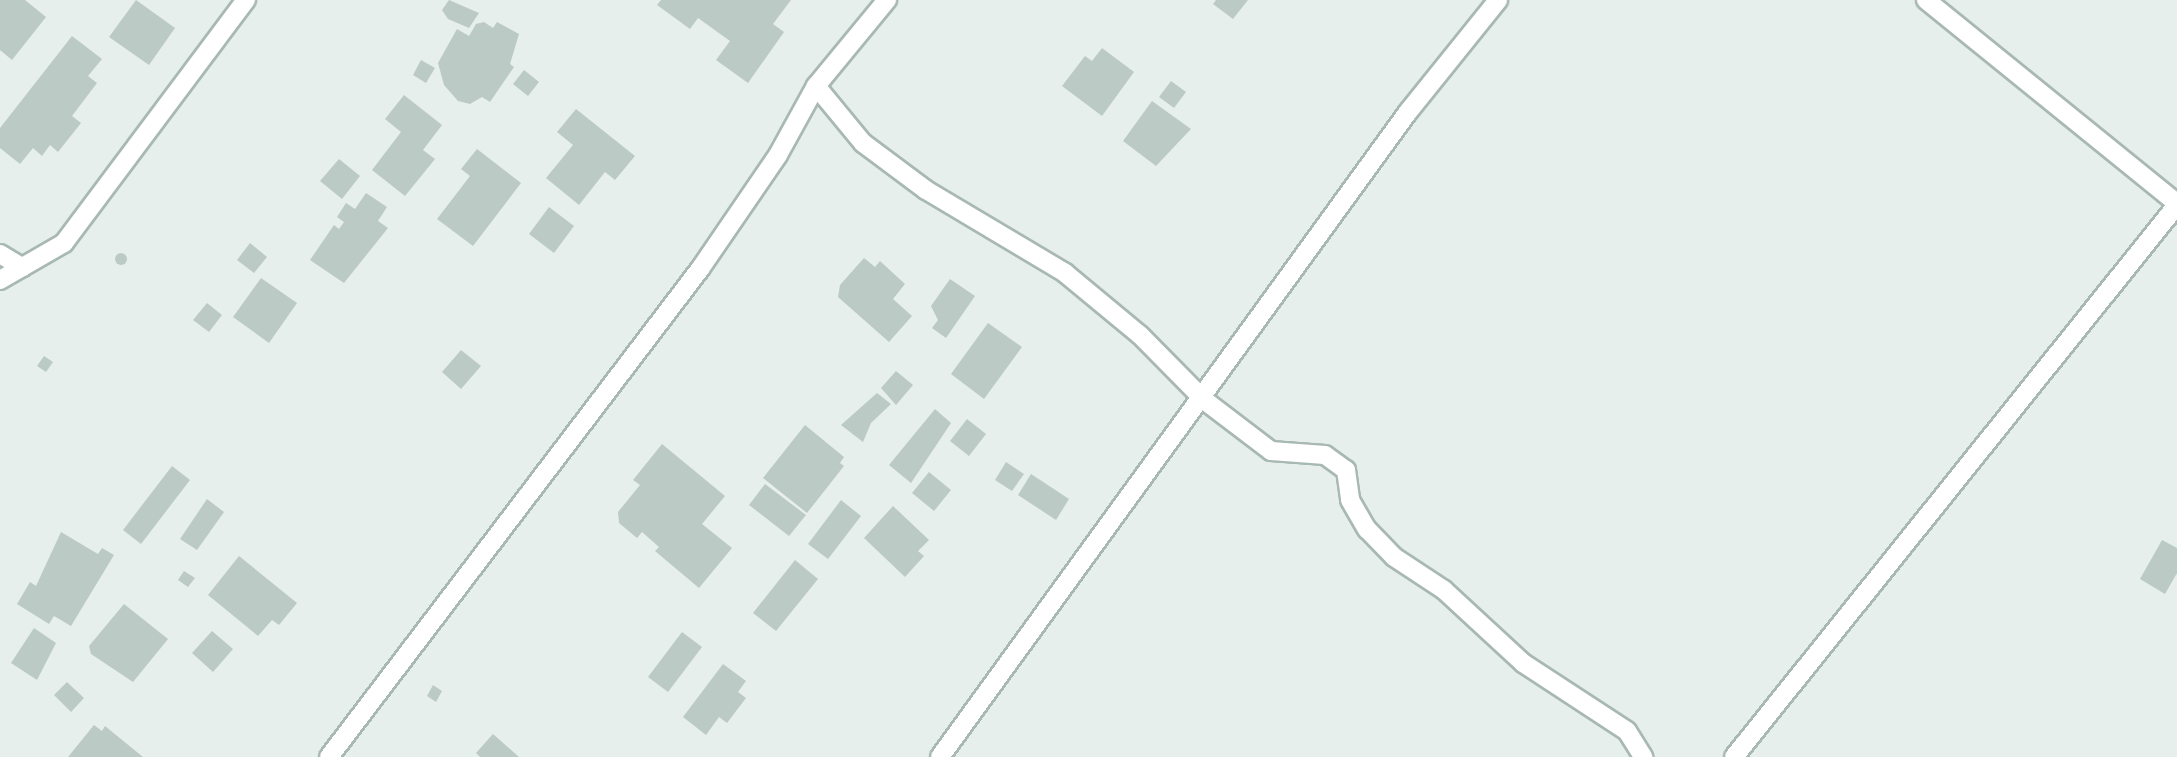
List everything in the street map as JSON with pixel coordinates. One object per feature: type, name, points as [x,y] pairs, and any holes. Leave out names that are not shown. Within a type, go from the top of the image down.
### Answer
[{"type":"street","points":[[0,280],[63,243],[246,0]]},
{"type":"street","points":[[329,757],[700,269],[778,155],[816,86],[886,0]]},
{"type":"street","points":[[940,757],[1204,400],[1408,112],[1498,0]]},
{"type":"street","points":[[1734,757],[2177,204],[1926,0]]},
{"type":"street","points":[[816,86],[863,143],[926,190],[1065,273],[1140,335],[1204,400],[1271,451],[1326,455],[1346,470],[1350,500],[1367,529],[1394,557],[1443,590],[1523,663],[1628,731],[1643,757]]},
{"type":"street","points":[[0,254],[22,267]]},
{"type":"building","points":[[0,0],[25,0],[46,17],[12,60],[0,50]]},
{"type":"building","points":[[136,0],[175,28],[149,65],[109,37]]},
{"type":"building","points":[[449,0],[479,13],[469,28],[448,19],[442,10]]},
{"type":"building","points":[[661,0],[791,0],[773,24],[784,32],[748,83],[716,60],[730,41],[698,18],[690,29],[657,5]]},
{"type":"building","points":[[1216,0],[1248,0],[1233,19],[1213,4]]},
{"type":"building","points":[[484,22],[493,28],[497,22],[519,34],[510,64],[514,67],[490,102],[482,97],[470,104],[458,101],[444,85],[438,63],[457,29],[469,36],[476,24]]},
{"type":"building","points":[[72,36],[102,59],[88,76],[97,83],[72,116],[81,123],[58,152],[50,145],[42,156],[33,148],[20,164],[0,148],[0,128]]},
{"type":"building","points":[[1102,48],[1134,72],[1102,116],[1062,86],[1085,56],[1092,61]]},
{"type":"building","points":[[421,60],[435,68],[426,83],[413,75]]},
{"type":"building","points":[[524,70],[539,82],[528,96],[513,84]]},
{"type":"building","points":[[1171,81],[1186,92],[1174,108],[1159,97]]},
{"type":"building","points":[[404,95],[442,125],[423,150],[435,159],[405,196],[372,170],[401,132],[385,119]]},
{"type":"building","points":[[1152,101],[1191,129],[1156,166],[1123,141]]},
{"type":"building","points":[[576,109],[635,156],[615,180],[605,172],[579,205],[546,178],[573,145],[557,132]]},
{"type":"building","points":[[477,149],[521,183],[473,246],[437,219],[470,176],[461,169]]},
{"type":"building","points":[[339,159],[360,176],[342,199],[320,181]]},
{"type":"building","points":[[366,193],[387,207],[378,221],[388,228],[344,283],[310,260],[334,225],[339,229],[344,222],[337,217],[346,203],[355,209]]},
{"type":"building","points":[[549,207],[574,226],[554,253],[529,234]]},
{"type":"building","points":[[250,243],[267,257],[254,273],[237,260]]},
{"type":"building","points":[[123,253],[127,259],[123,265],[119,265],[115,257]]},
{"type":"building","points":[[864,258],[875,267],[880,261],[905,284],[893,299],[912,316],[889,342],[838,297],[840,285]]},
{"type":"building","points":[[261,278],[297,303],[269,343],[233,317]]},
{"type":"building","points":[[950,279],[975,296],[946,338],[932,328],[938,320],[931,306]]},
{"type":"building","points":[[207,303],[222,315],[209,332],[193,320]]},
{"type":"building","points":[[988,323],[1022,347],[984,399],[951,374]]},
{"type":"building","points":[[461,350],[481,366],[461,389],[442,372]]},
{"type":"building","points":[[44,356],[53,362],[46,372],[37,366]]},
{"type":"building","points":[[896,371],[913,385],[896,405],[881,388]]},
{"type":"building","points":[[877,393],[891,404],[871,423],[863,442],[841,425]]},
{"type":"building","points":[[935,409],[951,423],[911,483],[889,465]]},
{"type":"building","points":[[967,419],[986,434],[969,456],[950,441]]},
{"type":"building","points":[[805,425],[844,457],[840,463],[844,466],[807,513],[763,478]]},
{"type":"building","points":[[662,444],[725,496],[702,524],[732,548],[699,588],[655,551],[659,547],[642,532],[637,538],[619,523],[618,512],[640,485],[633,480]]},
{"type":"building","points":[[1006,462],[1024,474],[1012,491],[995,480]]},
{"type":"building","points":[[172,466],[190,480],[141,544],[123,530]]},
{"type":"building","points":[[929,472],[951,490],[934,511],[912,493]]},
{"type":"building","points":[[1031,474],[1069,499],[1056,520],[1018,495]]},
{"type":"building","points":[[765,484],[806,515],[789,536],[749,505]]},
{"type":"building","points":[[207,499],[224,512],[197,550],[180,539]]},
{"type":"building","points":[[841,500],[861,516],[828,559],[808,544]]},
{"type":"building","points":[[893,506],[929,540],[918,551],[924,556],[905,577],[864,538]]},
{"type":"building","points":[[61,532],[98,554],[102,548],[114,555],[71,626],[54,616],[49,624],[17,604],[30,582],[36,586]]},
{"type":"building","points":[[2162,540],[2177,548],[2177,573],[2165,594],[2140,579]]},
{"type":"building","points":[[239,556],[297,603],[279,625],[272,620],[258,636],[208,595]]},
{"type":"building","points":[[795,560],[818,579],[776,631],[753,613]]},
{"type":"building","points":[[184,571],[195,578],[188,587],[178,580]]},
{"type":"building","points":[[124,604],[168,639],[133,682],[91,654],[89,646]]},
{"type":"building","points":[[34,628],[56,643],[37,680],[11,663]]},
{"type":"building","points":[[212,631],[233,649],[213,672],[192,653]]},
{"type":"building","points":[[682,632],[702,647],[668,692],[648,677]]},
{"type":"building","points":[[723,664],[746,681],[738,692],[746,698],[727,723],[719,717],[706,735],[683,717]]},
{"type":"building","points":[[67,682],[84,698],[71,712],[54,695]]},
{"type":"building","points":[[433,685],[442,691],[436,702],[427,696]]},
{"type":"building","points":[[94,725],[102,731],[105,726],[143,757],[68,757]]},
{"type":"building","points":[[493,734],[519,757],[480,757],[476,753]]}]
